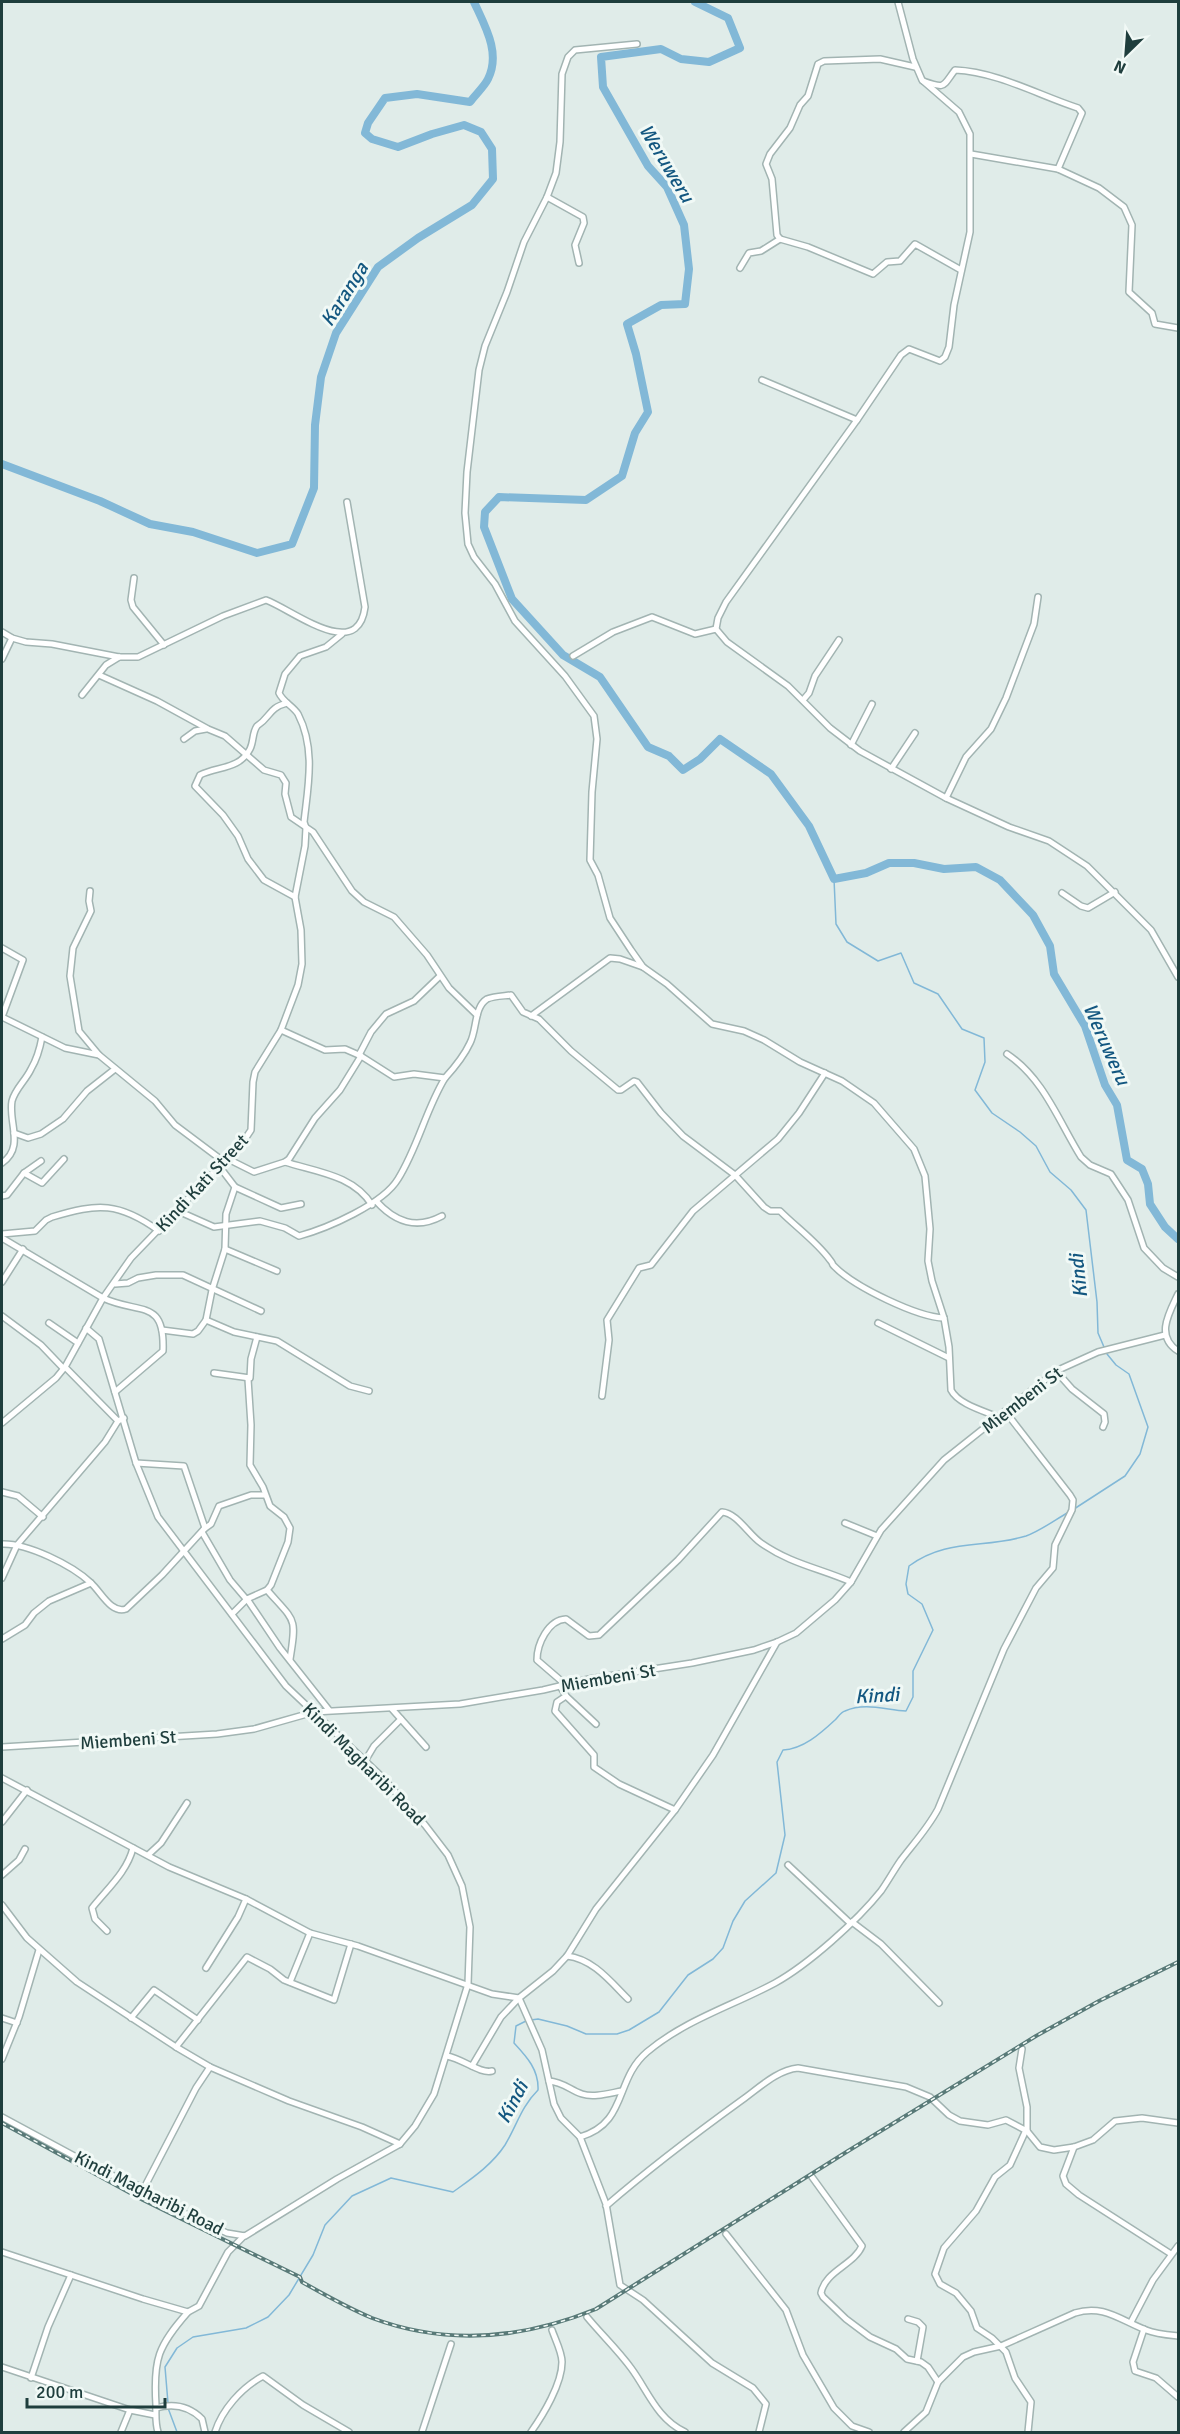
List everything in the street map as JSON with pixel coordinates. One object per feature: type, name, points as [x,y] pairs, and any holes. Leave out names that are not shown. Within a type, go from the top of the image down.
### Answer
[{"type":"street","points":[[716,629],[718,618],[726,602],[906,350],[914,350],[940,361],[945,357],[949,347],[971,215],[970,134],[959,112],[922,80],[915,67],[898,2]]},
{"type":"street","points":[[637,44],[575,50],[568,57],[562,74],[558,164],[547,197],[524,242],[481,362],[467,472],[465,513],[470,550],[495,584],[515,621],[565,676],[594,716],[597,740],[590,860],[599,879],[610,918],[643,967]]},
{"type":"street","points":[[915,67],[880,59],[824,61],[818,64],[808,96],[801,103],[790,128],[766,164],[772,179],[777,235],[780,239],[808,247],[873,274],[887,262],[899,261],[915,244],[961,270]]},
{"type":"street","points":[[922,80],[942,87],[955,70],[965,71],[1003,80],[1078,108],[1082,113],[1058,169]]},
{"type":"street","points":[[971,154],[1058,169],[1099,188],[1127,211],[1132,225],[1129,292],[1152,313],[1155,324],[1179,328]]},
{"type":"street","points":[[547,197],[583,218],[584,223],[575,248],[579,263]]},
{"type":"street","points":[[740,268],[748,253],[761,251],[780,239]]},
{"type":"street","points":[[762,380],[857,420]]},
{"type":"street","points":[[288,703],[273,709],[263,722],[256,726],[251,747],[246,755],[230,767],[209,770],[200,775],[195,786],[223,815],[238,836],[248,859],[264,880],[295,897],[302,867],[306,828],[304,822],[310,775],[309,748],[298,715],[288,703],[279,693],[285,674],[304,653],[326,647],[342,634],[355,629],[361,622],[365,607],[347,502]]},
{"type":"street","points":[[134,578],[133,607],[164,645]]},
{"type":"street","points":[[946,798],[966,757],[991,729],[1006,698],[1034,624],[1038,597]]},
{"type":"street","points":[[2,632],[12,638],[119,657],[138,657],[223,616],[266,600],[315,625],[342,634]]},
{"type":"street","points":[[573,656],[613,632],[652,617],[695,634],[716,629]]},
{"type":"street","points":[[716,629],[727,642],[772,674],[803,700],[830,728],[851,745],[946,798],[1009,827],[1049,841],[1087,866],[1151,930],[1179,977]]},
{"type":"street","points":[[2,659],[12,638]]},
{"type":"street","points":[[803,700],[808,695],[815,676],[839,640]]},
{"type":"street","points":[[104,654],[106,665]]},
{"type":"street","points":[[82,695],[106,665],[119,657]]},
{"type":"street","points":[[99,675],[225,736],[264,770],[283,777],[286,783],[285,794],[290,814],[313,832],[352,891],[364,902],[394,917],[427,955],[440,976],[477,1015]]},
{"type":"street","points":[[851,745],[872,704]]},
{"type":"street","points":[[184,739],[198,730],[208,729]]},
{"type":"street","points":[[891,769],[915,733]]},
{"type":"street","points":[[90,891],[91,910],[73,948],[70,976],[79,1031],[99,1055],[155,1101],[175,1125],[223,1162],[254,1172],[285,1162],[346,1180],[386,1212],[403,1222],[421,1223],[442,1216]]},
{"type":"street","points":[[1062,893],[1088,908],[1115,892]]},
{"type":"street","name":"Kindi Kati Street","points":[[2,1423],[43,1390],[64,1368],[103,1298],[115,1284],[131,1258],[243,1142],[251,1130],[255,1072],[281,1030],[298,985],[302,964],[301,930],[295,897]]},
{"type":"street","points":[[2,948],[23,960],[2,1017],[74,1051],[99,1055]]},
{"type":"street","points":[[531,1016],[610,958],[643,967],[668,984],[712,1024],[744,1031],[847,1084],[874,1103],[900,1131],[919,1160],[925,1176],[928,1208],[928,1261],[944,1318],[950,1380],[954,1395],[998,1417]]},
{"type":"street","points":[[285,1162],[315,1118],[340,1090],[371,1032],[386,1014],[414,1001],[440,976]]},
{"type":"street","points":[[178,1211],[207,1225],[226,1227],[260,1221],[285,1228],[296,1235],[302,1235],[374,1203],[398,1178],[435,1095],[470,1043],[477,1015],[487,999],[511,995],[519,1008],[544,1023],[571,1051],[618,1090],[637,1082],[661,1113],[683,1136],[735,1175],[764,1208],[770,1211],[776,1209],[780,1211],[837,1269],[865,1288],[903,1306],[923,1314],[944,1318]]},
{"type":"street","points":[[281,1030],[325,1050],[343,1048],[360,1055],[394,1077],[414,1074],[445,1078]]},
{"type":"street","points":[[2,1163],[12,1152],[14,1133],[12,1102],[17,1090],[31,1070],[42,1037]]},
{"type":"street","points":[[1007,1054],[1025,1068],[1042,1088],[1081,1156],[1090,1166],[1108,1172],[1114,1178],[1128,1200],[1141,1243],[1148,1254],[1163,1268],[1179,1277]]},
{"type":"street","points":[[14,1133],[28,1138],[41,1134],[63,1119],[87,1091],[115,1069]]},
{"type":"street","points":[[602,1396],[609,1340],[606,1322],[639,1268],[651,1264],[693,1211],[759,1157],[787,1129],[825,1073]]},
{"type":"street","points":[[24,1173],[42,1183],[64,1159]]},
{"type":"street","points":[[2,1196],[7,1195],[24,1173],[41,1161]]},
{"type":"street","points":[[223,1162],[235,1187],[281,1208],[301,1204]]},
{"type":"street","points":[[162,1330],[193,1334],[198,1332],[206,1320],[212,1290],[225,1249],[226,1214],[235,1187]]},
{"type":"street","points":[[2,1236],[35,1231],[52,1217],[100,1207],[128,1211],[159,1231]]},
{"type":"street","points":[[2,1236],[103,1298],[155,1314],[161,1322],[163,1348],[161,1353],[115,1392]]},
{"type":"street","points":[[2,1282],[23,1249]]},
{"type":"street","points":[[225,1249],[276,1271]]},
{"type":"street","points":[[115,1284],[128,1283],[138,1278],[156,1275],[189,1276],[212,1290],[261,1311]]},
{"type":"street","points":[[1179,1294],[1168,1316],[1165,1335],[1170,1344],[1179,1351]]},
{"type":"street","points":[[2,1316],[41,1345],[121,1420],[17,1545],[2,1578]]},
{"type":"street","points":[[206,1320],[225,1330],[283,1344],[350,1386],[369,1391]]},
{"type":"street","points":[[49,1323],[78,1343]]},
{"type":"street","points":[[878,1323],[949,1358]]},
{"type":"street","name":"Kindi Magharibi Road","points":[[2,2117],[104,2172],[144,2188],[165,2204],[227,2233],[245,2236],[400,2144],[415,2126],[434,2094],[468,1984],[470,1927],[456,1868],[425,1825],[365,1761],[286,1686],[182,1551],[152,1506],[121,1420],[99,1339],[86,1328]]},
{"type":"street","name":"Miembeni St","points":[[2,1747],[239,1732],[329,1710],[460,1704],[692,1663],[754,1650],[777,1642],[796,1634],[821,1613],[851,1581],[877,1536],[944,1460],[1005,1411],[1056,1371],[1098,1352],[1165,1335]]},
{"type":"street","points":[[232,1614],[247,1599],[267,1590],[271,1585],[288,1542],[290,1528],[284,1516],[270,1506],[250,1465],[248,1379],[252,1376],[251,1359],[257,1337]]},
{"type":"street","points":[[1056,1371],[1072,1389],[1104,1414],[1103,1427]]},
{"type":"street","points":[[214,1373],[248,1379]]},
{"type":"street","points":[[580,2137],[597,2131],[609,2122],[637,2062],[650,2049],[707,2014],[789,1974],[851,1923],[881,1890],[929,1825],[938,1809],[1004,1649],[1036,1588],[1053,1568],[1055,1545],[1072,1510],[1070,1495],[1005,1411]]},
{"type":"street","points":[[136,1463],[183,1466],[203,1530],[230,1580],[247,1599],[329,1710]]},
{"type":"street","points":[[2,1492],[18,1496],[43,1516]]},
{"type":"street","points":[[2,1544],[17,1545],[66,1563],[92,1583],[114,1608],[123,1610],[162,1575],[182,1551],[211,1524],[219,1506],[251,1495],[265,1495]]},
{"type":"street","points":[[596,1724],[566,1696],[563,1685],[537,1660],[541,1639],[558,1620],[566,1619],[589,1636],[599,1635],[678,1560],[722,1512],[729,1514],[751,1536],[787,1559],[851,1581]]},
{"type":"street","points":[[845,1523],[877,1536]]},
{"type":"street","points":[[2,1639],[25,1625],[34,1613],[49,1601],[92,1583]]},
{"type":"street","points":[[267,1590],[293,1620],[295,1627],[290,1659]]},
{"type":"street","points":[[472,2066],[501,2017],[567,1956],[596,1909],[675,1810],[713,1755],[777,1642]]},
{"type":"street","points":[[566,1696],[557,1702],[555,1711],[594,1755],[594,1767],[619,1784],[675,1810]]},
{"type":"street","points":[[392,1708],[426,1747]]},
{"type":"street","points":[[365,1761],[374,1746],[401,1719]]},
{"type":"street","points":[[2,1778],[170,1867],[246,1899],[310,1933],[351,1944],[492,1994],[519,1998]]},
{"type":"street","points":[[2,1822],[27,1790]]},
{"type":"street","points":[[148,1855],[161,1843],[187,1803]]},
{"type":"street","points":[[107,1931],[93,1915],[92,1908],[111,1887],[130,1858],[133,1848]]},
{"type":"street","points":[[2,1875],[19,1860],[25,1849]]},
{"type":"street","points":[[788,1865],[851,1923],[881,1944],[939,2003]]},
{"type":"street","points":[[206,1968],[238,1917],[246,1899]]},
{"type":"street","points":[[2,1905],[39,1950],[87,1990],[176,2047],[210,2067],[289,2102],[362,2127],[400,2144]]},
{"type":"street","points":[[290,1982],[310,1933]]},
{"type":"street","points":[[176,2047],[247,1957],[290,1982],[334,2000],[351,1944]]},
{"type":"street","points":[[2,2059],[3,2049],[17,2023],[39,1950]]},
{"type":"street","points":[[567,1956],[584,1959],[628,1999]]},
{"type":"street","points":[[131,2019],[154,1990],[198,2020]]},
{"type":"street","points":[[519,1998],[535,2031],[549,2081],[551,2097],[561,2118],[580,2137],[606,2206],[620,2285],[643,2300],[712,2363],[753,2388],[766,2404],[759,2433]]},
{"type":"street","points":[[2,2018],[17,2023]]},
{"type":"street","points":[[1022,2049],[1019,2068],[1027,2107],[1026,2131],[1010,2165],[995,2177],[976,2211],[944,2248],[935,2274],[940,2284],[956,2293],[971,2311],[977,2328],[1001,2346],[1015,2378],[1031,2402],[1028,2433]]},
{"type":"street","points":[[447,2056],[462,2060],[481,2072],[492,2071]]},
{"type":"street","points":[[144,2188],[196,2088],[210,2067]]},
{"type":"street","points":[[606,2206],[645,2172],[709,2124],[769,2080],[789,2069],[798,2068],[902,2086],[930,2097],[954,2118],[988,2125],[1006,2120],[1026,2131],[1040,2147],[1054,2150],[1074,2147],[1093,2140],[1114,2121],[1143,2118],[1179,2123]]},
{"type":"street","points":[[549,2081],[566,2084],[587,2095],[622,2091]]},
{"type":"street","points":[[1074,2147],[1063,2176],[1066,2184],[1079,2195],[1171,2254]]},
{"type":"street","points":[[812,2177],[862,2246],[859,2252],[824,2284],[821,2293],[823,2297],[846,2319],[870,2337],[896,2349],[907,2359],[928,2367],[938,2382]]},
{"type":"street","points":[[726,2234],[786,2310],[803,2355],[834,2408],[852,2426],[869,2433]]},
{"type":"street","points":[[158,2433],[154,2415],[156,2408],[155,2365],[165,2338],[188,2312],[199,2306],[225,2257],[245,2236]]},
{"type":"street","points":[[1131,2322],[1171,2254],[1179,2246]]},
{"type":"street","points":[[2,2252],[143,2300],[188,2312]]},
{"type":"street","points":[[31,2378],[48,2327],[71,2275]]},
{"type":"street","points":[[904,2433],[926,2412],[938,2382],[963,2357],[1001,2346],[1084,2310],[1105,2311],[1144,2329],[1179,2336]]},
{"type":"street","points":[[587,2318],[627,2362],[660,2413],[685,2433]]},
{"type":"street","points":[[908,2319],[918,2322],[922,2327],[917,2361]]},
{"type":"street","points":[[1144,2329],[1133,2362],[1135,2371],[1156,2378],[1179,2397]]},
{"type":"street","points":[[531,2433],[549,2402],[562,2367],[562,2359],[552,2330]]},
{"type":"street","points":[[422,2433],[451,2344]]},
{"type":"street","points":[[2,2367],[130,2410],[154,2415]]},
{"type":"street","points":[[216,2433],[221,2415],[245,2389],[263,2376],[311,2410],[350,2433]]},
{"type":"street","points":[[156,2408],[168,2405],[187,2408],[202,2420],[205,2433]]},
{"type":"street","points":[[121,2433],[130,2410]]},
{"type":"waterway","name":"Karanga","points":[[2,464],[100,501],[150,524],[193,532],[257,553],[292,544],[314,488],[315,425],[321,377],[336,333],[378,267],[418,238],[472,205],[493,179],[492,149],[481,132],[464,125],[398,147],[372,139],[365,133],[368,123],[385,98],[417,94],[470,102],[482,88],[492,69],[493,59],[487,30],[474,2]]},
{"type":"waterway","name":"Weruweru","points":[[695,2],[728,18],[740,48],[709,62],[681,59],[661,49],[601,57],[603,87],[648,166],[667,187],[684,225],[689,269],[685,304],[661,305],[627,324],[648,412],[635,433],[622,476],[586,500],[499,497],[485,512],[484,527],[512,599],[563,655],[600,677],[648,747],[669,756],[683,770],[700,759],[720,739],[771,774],[809,826],[834,879],[866,873],[889,863],[914,863],[944,869],[976,867],[1000,880],[1033,915],[1050,946],[1054,974],[1085,1026],[1105,1085],[1117,1105],[1127,1160],[1142,1169],[1148,1184],[1150,1204],[1165,1227],[1178,1239]]},
{"type":"waterway","name":"Kindi","points":[[834,879],[836,924],[847,942],[878,961],[901,953],[914,983],[938,994],[962,1029],[984,1038],[985,1062],[975,1090],[992,1113],[1036,1146],[1050,1172],[1071,1190],[1086,1210],[1097,1302],[1098,1333],[1107,1354],[1116,1365],[1129,1374],[1148,1427],[1140,1454],[1125,1476],[1074,1509]]},
{"type":"waterway","name":"Kindi","points":[[531,2020],[538,2019],[567,2026],[586,2034],[617,2034],[629,2030],[659,2012],[688,1975],[713,1959],[723,1948],[733,1921],[745,1901],[776,1873],[785,1835],[777,1762],[783,1750],[797,1747],[811,1740],[842,1712],[853,1708],[868,1707],[906,1711],[913,1697],[913,1671],[933,1630],[922,1604],[908,1594],[906,1584],[909,1566],[937,1551],[1026,1536],[1067,1513]]},
{"type":"waterway","name":"Kindi","points":[[168,2403],[165,2367],[177,2348],[193,2337],[246,2328],[268,2317],[289,2295],[313,2255],[325,2225],[352,2196],[391,2178],[453,2192],[494,2159],[505,2145],[527,2103],[538,2090],[534,2070],[514,2043],[516,2026],[526,2021]]},
{"type":"waterway","name":"Kindi","points":[[168,2408],[177,2432]]},
{"type":"railway","points":[[2,2123],[143,2200],[300,2277],[302,2282],[372,2318],[428,2333],[485,2335],[513,2332],[541,2327],[596,2309],[1036,2036],[1099,2001],[1178,1962]]}]
